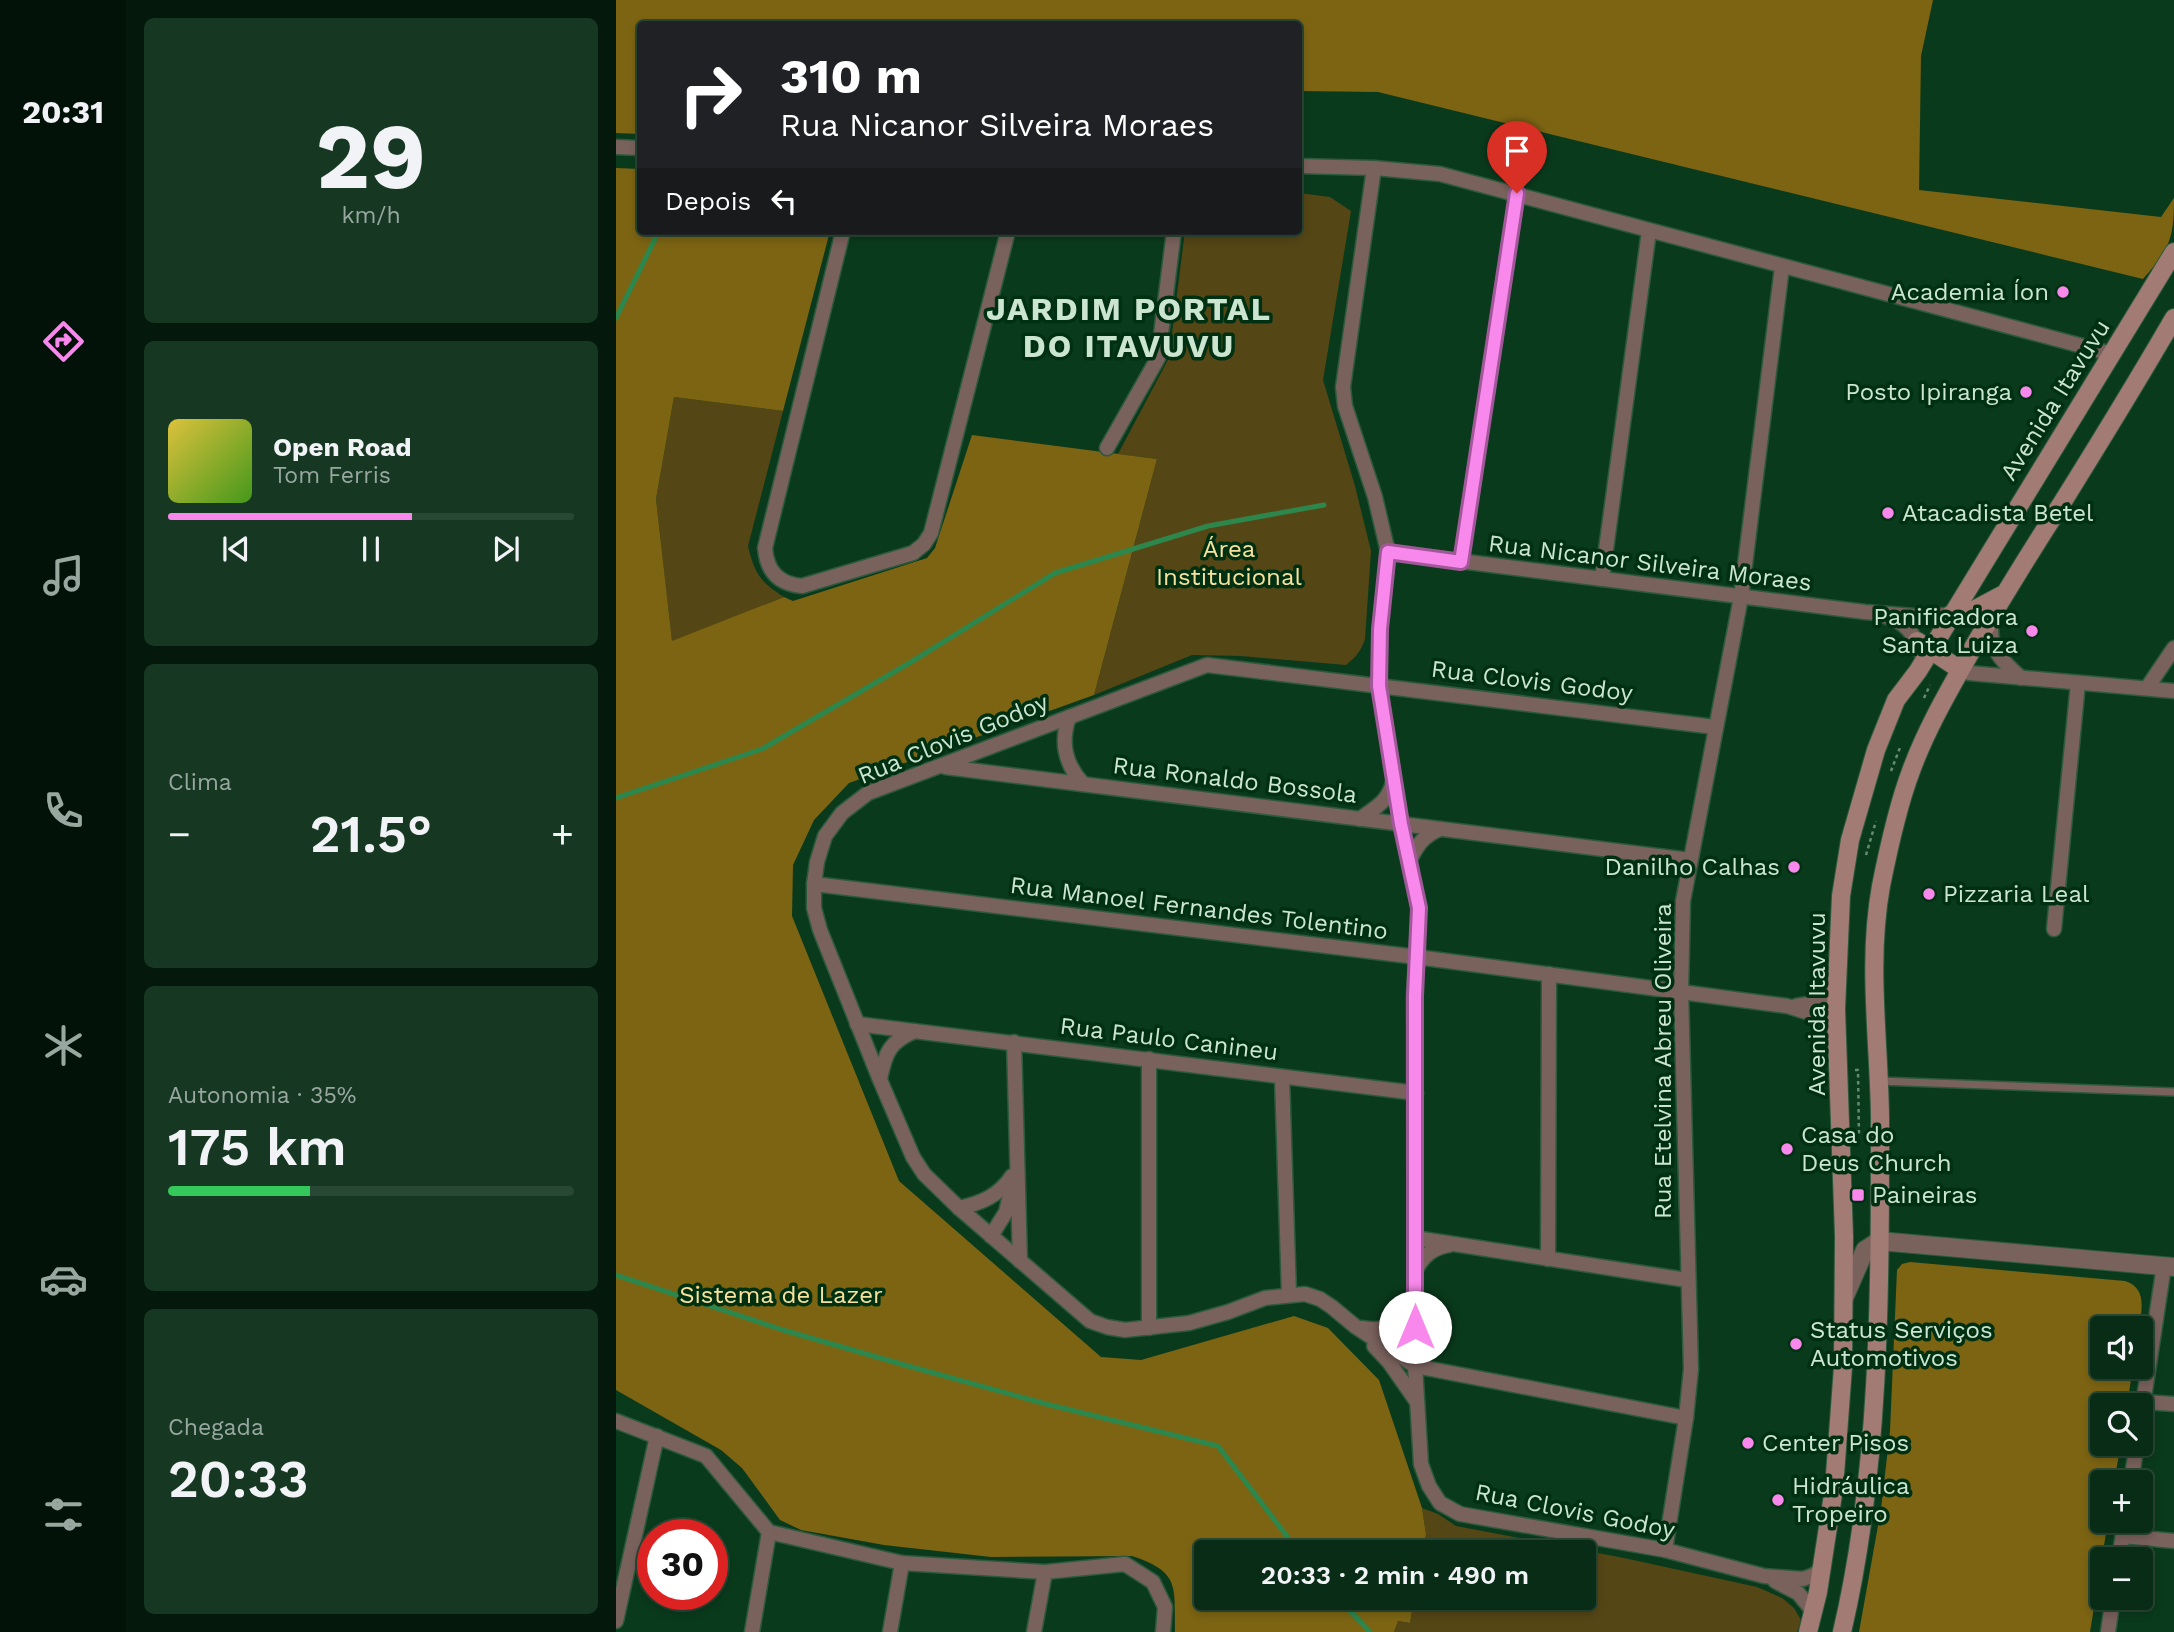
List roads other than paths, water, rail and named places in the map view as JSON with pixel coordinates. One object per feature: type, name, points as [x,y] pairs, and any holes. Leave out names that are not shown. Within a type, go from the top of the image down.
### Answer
[{"type":"main road","name":"Avenida Itavuvu","points":[[1808,1632],[1822,1568],[1834,1488],[1843,1367],[1837,985],[1841,897],[1850,840],[1876,750],[1896,699],[1918,671],[1924,646],[1950,615],[2174,252]]},
{"type":"main road","points":[[1842,1632],[1849,1603],[1864,1492],[1877,1361],[1878,1081],[1874,949],[1881,888],[1909,775],[1925,735],[1959,670],[2113,423],[2174,318]]},
{"type":"main road","points":[[1950,615],[1970,612],[2004,594]]},
{"type":"main road","points":[[1924,646],[1959,670]]},
{"type":"street","points":[[616,147],[637,148]]},
{"type":"street","points":[[1302,166],[1374,168],[1440,174],[2112,354]]},
{"type":"street","points":[[1374,168],[1343,387],[1345,406],[1375,497],[1388,552],[1380,629],[1379,686],[1401,824],[1419,908],[1415,996],[1415,1372],[1686,1419]]},
{"type":"street","points":[[1461,562],[1517,193]]},
{"type":"street","points":[[1602,579],[1649,231]]},
{"type":"street","points":[[842,235],[765,548],[766,562],[771,571],[789,585],[802,586],[913,553],[924,544],[931,533],[1007,235]]},
{"type":"street","points":[[1107,448],[1158,358],[1173,235]]},
{"type":"street","name":"Rua Etelvina Abreu Oliveira","points":[[1665,1550],[1686,1419],[1691,1369],[1681,991],[1683,901],[1714,727],[1741,597],[1782,267]]},
{"type":"street","name":"Rua Nicanor Silveira Moraes","points":[[1388,552],[1865,612],[1914,616],[1950,615]]},
{"type":"street","name":"Rua Nicanor Silveira Moraes","points":[[1865,612],[1893,619],[1907,628],[1924,646]]},
{"type":"street","points":[[1993,612],[1991,643],[2021,678]]},
{"type":"street","points":[[2147,688],[2174,648]]},
{"type":"street","name":"Rua Clovis Godoy","points":[[1714,727],[1207,665],[868,793],[842,813],[825,836],[817,862],[814,908],[857,1024],[918,1167],[959,1208],[1090,1321],[1107,1327],[1149,1328],[1189,1323],[1265,1298],[1305,1294],[1320,1299],[1415,1372],[1421,1464],[1429,1486],[1440,1503],[1460,1514],[1665,1550],[1764,1576],[1803,1579],[1822,1568]]},
{"type":"street","points":[[1959,670],[2174,691]]},
{"type":"street","points":[[2054,929],[2078,683]]},
{"type":"street","points":[[1069,717],[1064,735],[1067,760],[1072,772],[1083,784]]},
{"type":"street","name":"Rua Ronaldo Bossola","points":[[940,767],[1690,860]]},
{"type":"street","points":[[1360,818],[1382,805],[1391,793],[1395,777]]},
{"type":"street","points":[[1409,862],[1416,846],[1425,835],[1440,829]]},
{"type":"street","name":"Rua Manoel Fernandes Tolentino","points":[[814,884],[1417,957],[1787,1006],[1807,1006],[1820,1002],[1837,985]]},
{"type":"street","points":[[1548,1259],[1549,974]]},
{"type":"street","name":"Rua Manoel Fernandes Tolentino","points":[[1787,1006],[1819,1016],[1837,1031]]},
{"type":"street","name":"Rua Paulo Canineu","points":[[857,1024],[1416,1093]]},
{"type":"street","points":[[880,1080],[890,1047],[901,1037],[917,1031]]},
{"type":"street","points":[[1014,1042],[1020,1261]]},
{"type":"street","points":[[1149,1059],[1149,1328]]},
{"type":"street","points":[[1282,1077],[1289,1294]]},
{"type":"street","points":[[959,1208],[991,1198],[1005,1187],[1016,1169]]},
{"type":"street","points":[[991,1236],[1006,1212],[1016,1169]]},
{"type":"street","points":[[1415,1238],[1688,1280]]},
{"type":"street","points":[[1879,1241],[2169,1266],[2146,1393]]},
{"type":"street","name":"Avenida Itavuvu","points":[[1844,1298],[1865,1250],[1879,1241]]},
{"type":"street","points":[[1415,1271],[1431,1251],[1454,1244]]},
{"type":"street","points":[[1356,1327],[1381,1331],[1390,1328],[1403,1321],[1415,1307]]},
{"type":"street","name":"Rua Clovis Godoy","points":[[1356,1327],[1389,1362],[1417,1402]]},
{"type":"street","name":"Rua Clovis Godoy","points":[[1389,1362],[1403,1372],[1415,1372]]},
{"type":"street","points":[[2153,1403],[2174,1404]]},
{"type":"street","points":[[616,1421],[706,1456],[769,1532],[902,1563],[1045,1572],[1125,1564],[1153,1582],[1165,1607],[1163,1632]]},
{"type":"street","points":[[616,1621],[657,1436]]},
{"type":"street","points":[[752,1632],[769,1532]]},
{"type":"street","points":[[2121,1547],[2123,1533]]},
{"type":"street","points":[[2123,1536],[2174,1541]]},
{"type":"street","points":[[890,1632],[902,1563]]},
{"type":"street","points":[[1034,1632],[1045,1572]]},
{"type":"street","name":"Rua Clovis Godoy","points":[[1764,1576],[1798,1593],[1814,1611]]},
{"type":"street","points":[[2108,1632],[2111,1610]]},
{"type":"lane","points":[[1878,1081],[2174,1092]]},
{"type":"waterway","points":[[616,318],[657,235]]},
{"type":"waterway","points":[[616,798],[762,749],[911,662],[1055,573],[1208,526],[1324,505]]},
{"type":"waterway","points":[[616,1275],[783,1330],[901,1364],[1046,1404],[1218,1446],[1290,1540]]},
{"type":"waterway","points":[[1349,1610],[1370,1632]]},
{"type":"place","name":"Academia Íon","points":[[2063,292]]},
{"type":"place","name":"Posto Ipiranga","points":[[2026,392]]},
{"type":"place","name":"Atacadista Betel","points":[[1888,513]]},
{"type":"place","name":"Panificadora Santa Luiza","points":[[2032,631]]},
{"type":"place","name":"Danilho Calhas","points":[[1794,867]]},
{"type":"place","name":"Pizzaria Leal","points":[[1929,894]]},
{"type":"place","name":"Casa do Deus Church","points":[[1787,1149]]},
{"type":"place","name":"Paineiras","points":[[1858,1195]]},
{"type":"place","name":"Status Serviços Automotivos","points":[[1796,1344]]},
{"type":"place","name":"Center Pisos","points":[[1748,1443]]},
{"type":"place","name":"Hidráulica Tropeiro","points":[[1778,1500]]},
{"type":"district","name":"JARDIM PORTAL DO ITAVUVU","points":[[1129,328]]},
{"type":"park label","name":"Área Institucional","points":[[1229,563]]},
{"type":"park label","name":"Sistema de Lazer","points":[[781,1295]]}]
